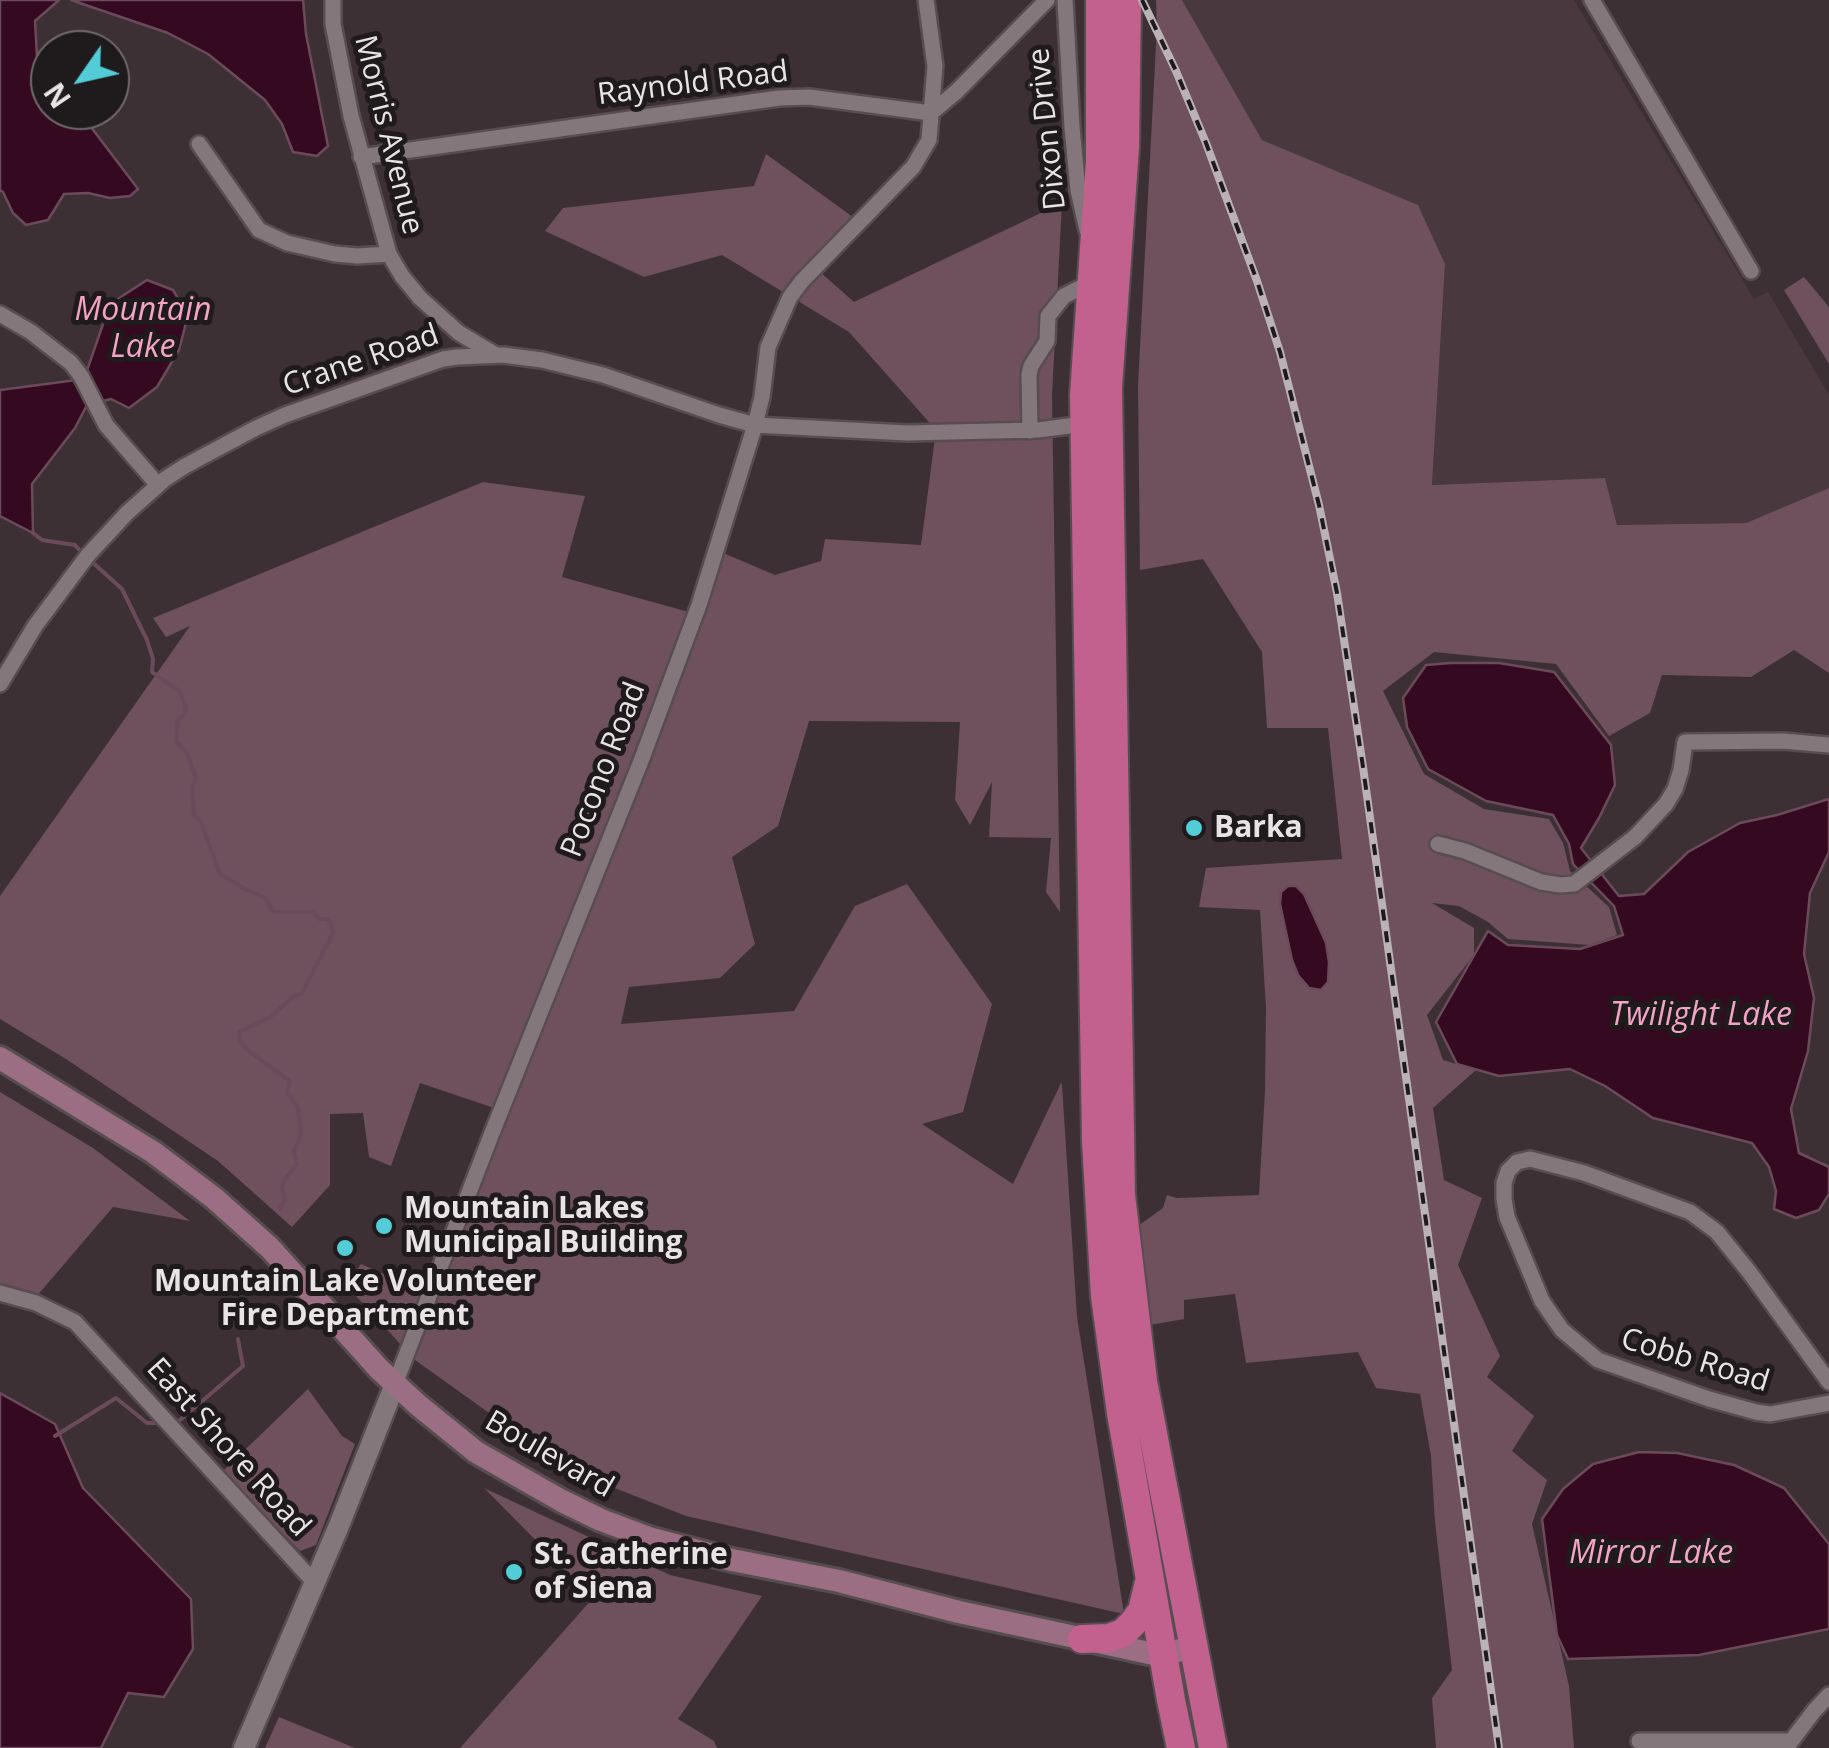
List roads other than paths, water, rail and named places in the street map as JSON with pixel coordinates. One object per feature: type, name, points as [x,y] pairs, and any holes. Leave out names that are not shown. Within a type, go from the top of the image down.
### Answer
[{"type":"highway","points":[[1100,0],[1100,145],[1084,424],[1096,1141],[1108,1313],[1121,1413],[1181,1748]]},
{"type":"highway","points":[[1127,0],[1125,147],[1108,387],[1122,1195],[1143,1381],[1213,1748]]},
{"type":"highway","points":[[1082,1639],[1123,1633],[1142,1611],[1150,1580]]},
{"type":"main road","name":"Boulevard","points":[[0,1058],[153,1152],[244,1223],[395,1384],[476,1452],[601,1520],[652,1539],[732,1560],[1164,1656]]},
{"type":"main road","points":[[1164,1656],[1192,1646]]},
{"type":"street","name":"Morris Avenue","points":[[333,0],[338,54],[361,158],[390,254],[420,298],[459,333],[496,356]]},
{"type":"street","name":"Pocono Road","points":[[244,1748],[315,1583],[642,760],[698,605],[755,425],[768,347],[790,298],[824,257],[913,167],[929,140],[935,66],[926,0]]},
{"type":"street","points":[[932,112],[1047,0]]},
{"type":"street","name":"Dixon Drive","points":[[1064,0],[1076,174],[1092,252]]},
{"type":"street","points":[[1592,0],[1751,271]]},
{"type":"street","name":"Raynold Road","points":[[361,158],[779,98],[809,97],[932,112]]},
{"type":"street","points":[[200,144],[259,230],[287,243],[334,254],[390,254]]},
{"type":"street","points":[[1030,430],[1029,375],[1046,340],[1048,316],[1064,296],[1090,283]]},
{"type":"street","points":[[0,314],[71,364],[102,418],[158,486]]},
{"type":"street","name":"Crane Road","points":[[0,684],[35,626],[84,559],[126,513],[185,466],[285,415],[443,360],[496,356],[542,360],[579,368],[755,425],[890,432],[1030,430],[1084,424]]},
{"type":"street","points":[[1438,844],[1465,850],[1542,882],[1574,884],[1635,836],[1666,804],[1675,789],[1685,742],[1783,741],[1829,745]]},
{"type":"street","name":"Cobb Road","points":[[1829,1382],[1750,1273],[1716,1232],[1690,1212],[1584,1173],[1530,1159],[1518,1161],[1508,1171],[1504,1183],[1507,1217],[1542,1301],[1552,1318],[1598,1360],[1756,1412],[1770,1414],[1829,1404]]},
{"type":"street","name":"East Shore Road","points":[[0,1293],[36,1303],[75,1322],[315,1583]]},
{"type":"street","points":[[1639,1741],[1788,1744],[1829,1695]]},
{"type":"water","name":"Mountain Lake","points":[[0,0],[59,0],[35,21],[36,30],[30,30],[30,130],[93,130],[138,189],[130,196],[110,198],[88,193],[64,194],[48,220],[26,225],[13,213],[0,190]]},
{"type":"water","points":[[71,0],[303,0],[328,146],[317,156],[293,152],[282,124],[265,100],[208,54],[168,33]]},
{"type":"water","name":"Mountain Lake","points":[[147,280],[173,290],[188,315],[179,350],[157,387],[129,408],[111,399],[87,405],[75,428],[32,484],[33,533],[0,516],[0,390],[84,379],[110,304]]},
{"type":"water","name":"Twilight Lake","points":[[1499,663],[1554,672],[1611,745],[1615,785],[1581,848],[1619,896],[1644,894],[1688,852],[1740,823],[1829,799],[1829,852],[1810,893],[1804,954],[1814,998],[1808,1051],[1791,1109],[1799,1153],[1829,1167],[1829,1194],[1819,1210],[1796,1218],[1774,1209],[1776,1191],[1769,1167],[1752,1143],[1653,1118],[1605,1086],[1570,1069],[1499,1076],[1457,1064],[1436,1022],[1488,931],[1508,945],[1580,949],[1623,935],[1614,906],[1573,864],[1569,844],[1553,815],[1486,801],[1428,769],[1407,727],[1403,698],[1426,665]]},
{"type":"water","points":[[1296,886],[1304,894],[1326,943],[1328,982],[1321,990],[1309,988],[1292,960],[1280,904],[1281,892]]},
{"type":"water","points":[[0,1393],[55,1424],[83,1488],[191,1599],[193,1649],[164,1697],[128,1693],[101,1748],[0,1748]]},
{"type":"water","name":"Mirror Lake","points":[[1639,1452],[1677,1453],[1734,1465],[1784,1488],[1829,1544],[1829,1629],[1699,1655],[1568,1659],[1557,1635],[1542,1519],[1563,1489],[1593,1464]]},
{"type":"waterway","points":[[33,533],[42,540],[75,545],[83,554]]},
{"type":"waterway","points":[[90,560],[122,589],[147,640],[152,672],[179,691],[186,707],[178,720],[176,741],[187,753],[196,778],[192,788],[194,815],[200,820],[220,874],[264,897],[273,912],[313,912],[331,924],[333,933],[302,993],[270,1017],[239,1032],[246,1049],[290,1081],[287,1092],[298,1108],[301,1134],[294,1152],[297,1164],[285,1179],[285,1199],[280,1209]]},
{"type":"waterway","points":[[179,1421],[243,1366],[238,1339]]},
{"type":"waterway","points":[[55,1436],[116,1398],[147,1423],[155,1423]]},
{"type":"railway","points":[[1142,0],[1206,143],[1257,281],[1280,352],[1337,593],[1499,1748]]},
{"type":"place","name":"Barka","points":[[1194,828]]},
{"type":"place","name":"Mountain Lakes Municipal Building","points":[[384,1226]]},
{"type":"place","name":"Mountain Lake Volunteer Fire Department","points":[[345,1248]]},
{"type":"place","name":"St. Catherine of Siena","points":[[514,1572]]}]
